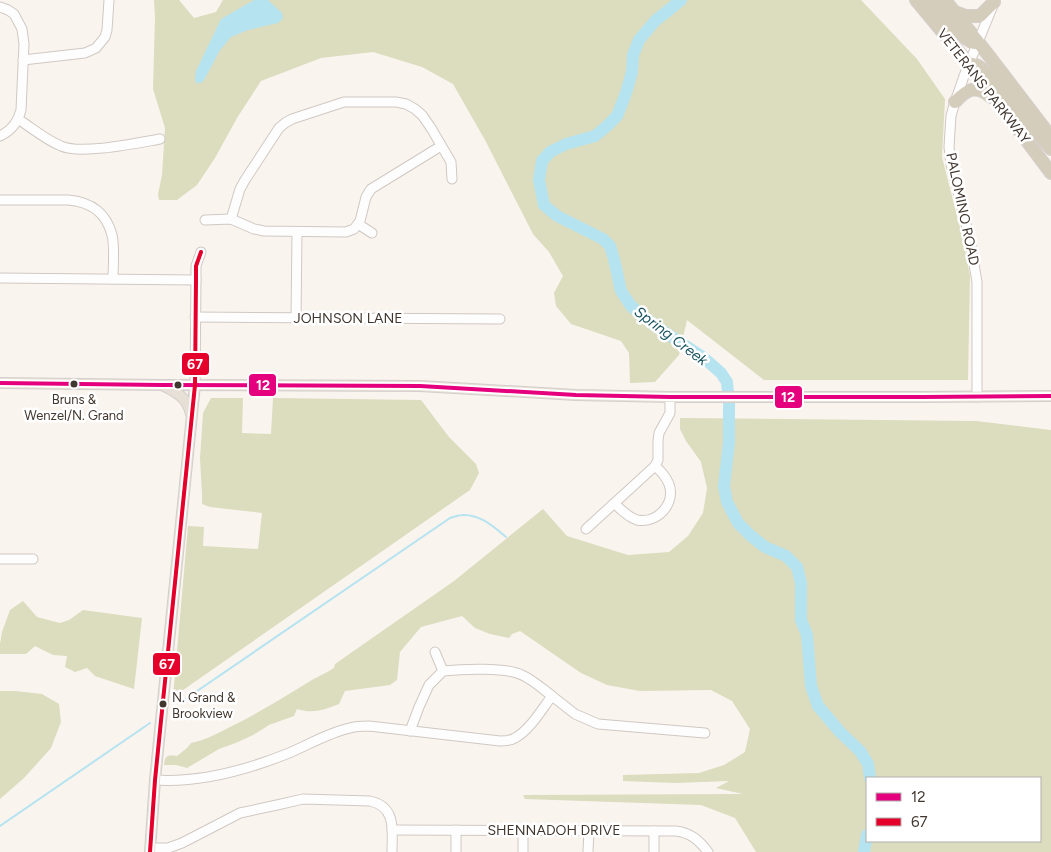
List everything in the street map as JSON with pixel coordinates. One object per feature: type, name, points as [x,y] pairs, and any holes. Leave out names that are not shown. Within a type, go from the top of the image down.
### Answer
[{"type":"highway","name":"VETERANS PARKWAY","points":[[916,0],[969,64],[1051,173]]},
{"type":"highway","points":[[929,0],[965,38],[971,42],[978,42]]},
{"type":"highway","name":"VETERANS PARKWAY","points":[[945,0],[1051,137]]},
{"type":"highway","points":[[955,12],[966,16],[980,16],[994,1]]},
{"type":"highway","points":[[969,64],[978,66],[988,74],[1051,149]]},
{"type":"highway","points":[[955,102],[965,91],[974,89],[986,92],[999,104]]},
{"type":"main road","points":[[0,383],[420,386],[570,394],[708,397],[1051,396]]},
{"type":"main road","points":[[162,385],[182,398],[190,409],[191,418]]},
{"type":"main road","points":[[150,850],[160,727],[195,385]]},
{"type":"street","points":[[23,60],[85,53],[96,48],[105,37],[107,30],[109,0]]},
{"type":"street","name":"PALOMINO ROAD","points":[[977,397],[977,282],[972,246],[949,148],[955,102],[994,1]]},
{"type":"street","points":[[0,7],[14,14],[22,29],[24,44],[22,102],[18,119],[9,131],[0,136]]},
{"type":"street","points":[[231,220],[240,189],[279,128],[292,119],[344,102],[396,102],[406,104],[415,109],[422,115],[452,162],[452,179]]},
{"type":"street","points":[[18,119],[60,146],[71,149],[114,147],[160,139]]},
{"type":"street","points":[[205,220],[231,220],[264,231],[346,232],[354,229],[360,221],[366,196],[370,189],[441,146]]},
{"type":"street","points":[[0,200],[68,200],[91,205],[108,224],[113,237],[113,279]]},
{"type":"street","points":[[358,224],[372,233]]},
{"type":"street","points":[[296,318],[297,232]]},
{"type":"street","points":[[195,385],[196,266],[201,252]]},
{"type":"street","points":[[0,278],[196,280]]},
{"type":"street","name":"JOHNSON LANE","points":[[196,317],[500,319]]},
{"type":"street","points":[[586,529],[655,466],[658,460],[659,433],[670,413],[670,396]]},
{"type":"street","points":[[615,504],[630,517],[637,520],[651,519],[663,512],[671,498],[669,484],[663,473],[655,466]]},
{"type":"street","points":[[0,559],[33,559]]},
{"type":"street","points":[[435,652],[443,671]]},
{"type":"street","points":[[410,731],[429,685],[443,671],[468,669],[513,672],[523,675],[576,714],[598,724],[706,733]]},
{"type":"street","points":[[155,780],[191,780],[242,769],[266,762],[341,730],[350,728],[369,726],[507,741],[526,730],[552,696]]},
{"type":"street","points":[[150,850],[168,848],[182,843],[240,813],[293,801],[319,799],[370,802],[383,806],[389,813],[391,820],[392,852]]},
{"type":"street","name":"SHENNADOH DRIVE","points":[[392,830],[684,832],[702,843],[708,852]]},
{"type":"street","points":[[456,830],[456,852]]},
{"type":"street","points":[[523,830],[523,852]]},
{"type":"street","points":[[588,852],[589,830]]},
{"type":"street","points":[[654,831],[654,852]]},
{"type":"green space","points":[[154,0],[179,0],[194,18],[216,12],[223,0],[861,0],[917,59],[945,99],[942,157],[963,239],[970,276],[968,380],[764,380],[687,320],[679,355],[655,382],[630,383],[629,353],[621,341],[571,324],[556,306],[554,293],[563,276],[549,252],[533,234],[485,140],[453,84],[422,67],[373,52],[321,58],[261,81],[197,185],[177,200],[159,200],[165,128],[153,89]]},
{"type":"green space","points":[[211,398],[243,398],[242,433],[271,434],[273,398],[421,400],[449,437],[476,464],[479,473],[470,490],[173,697],[188,526],[204,527],[203,546],[258,549],[262,513],[210,507],[202,504],[200,458],[203,413]]},
{"type":"green space","points":[[680,418],[976,421],[1051,430],[1051,852],[756,852],[735,818],[701,805],[525,799],[523,795],[743,794],[716,788],[729,781],[675,783],[623,781],[623,775],[699,773],[724,765],[745,752],[750,729],[732,701],[711,690],[640,691],[607,685],[581,673],[520,631],[512,634],[509,638],[490,634],[475,628],[462,616],[421,627],[400,652],[397,680],[390,685],[345,691],[339,704],[323,710],[308,711],[297,709],[294,716],[269,725],[253,735],[219,749],[187,768],[176,765],[164,765],[165,759],[168,756],[177,756],[191,743],[240,722],[334,668],[335,664],[454,581],[543,509],[567,536],[628,555],[669,552],[688,536],[703,513],[707,488],[701,462],[680,429]]},
{"type":"green space","points":[[23,601],[37,617],[60,623],[69,620],[83,610],[142,618],[134,689],[95,676],[87,668],[75,672],[65,667],[67,656],[53,655],[35,646],[26,654],[0,654],[2,632],[10,610]]},
{"type":"green space","points":[[0,691],[42,694],[59,704],[61,722],[51,748],[24,778],[0,799]]},
{"type":"water","points":[[254,0],[268,0],[282,13],[283,18],[278,23],[248,30],[231,37],[220,50],[204,80],[201,83],[196,83],[196,71],[221,19]]},
{"type":"waterway","name":"Spring Creek","points":[[681,0],[655,21],[639,40],[633,55],[632,72],[626,93],[617,116],[595,136],[566,144],[550,152],[542,161],[539,180],[544,205],[557,216],[603,239],[610,246],[621,291],[631,306],[654,325],[704,358],[721,373],[727,382],[729,442],[724,486],[727,502],[738,523],[751,536],[765,547],[786,556],[797,567],[801,583],[801,620],[807,635],[811,686],[818,706],[840,732],[860,751],[868,764],[870,777]]},
{"type":"waterway","points":[[181,702],[450,518],[469,515],[481,519],[506,537]]},
{"type":"waterway","points":[[0,826],[150,723]]},
{"type":"waterway","name":"Spring Creek","points":[[864,852],[866,841]]},
{"type":"transit line","name":"67","points":[[150,852],[155,780],[195,385],[196,266],[201,252]]},
{"type":"transit line","name":"12","points":[[0,383],[420,386],[576,395],[670,397],[1051,396]]},
{"type":"place","name":"Bruns & Wenzel/N. Grand","points":[[74,384]]},
{"type":"place","name":"N. Grand & Brookview","points":[[163,704]]}]
